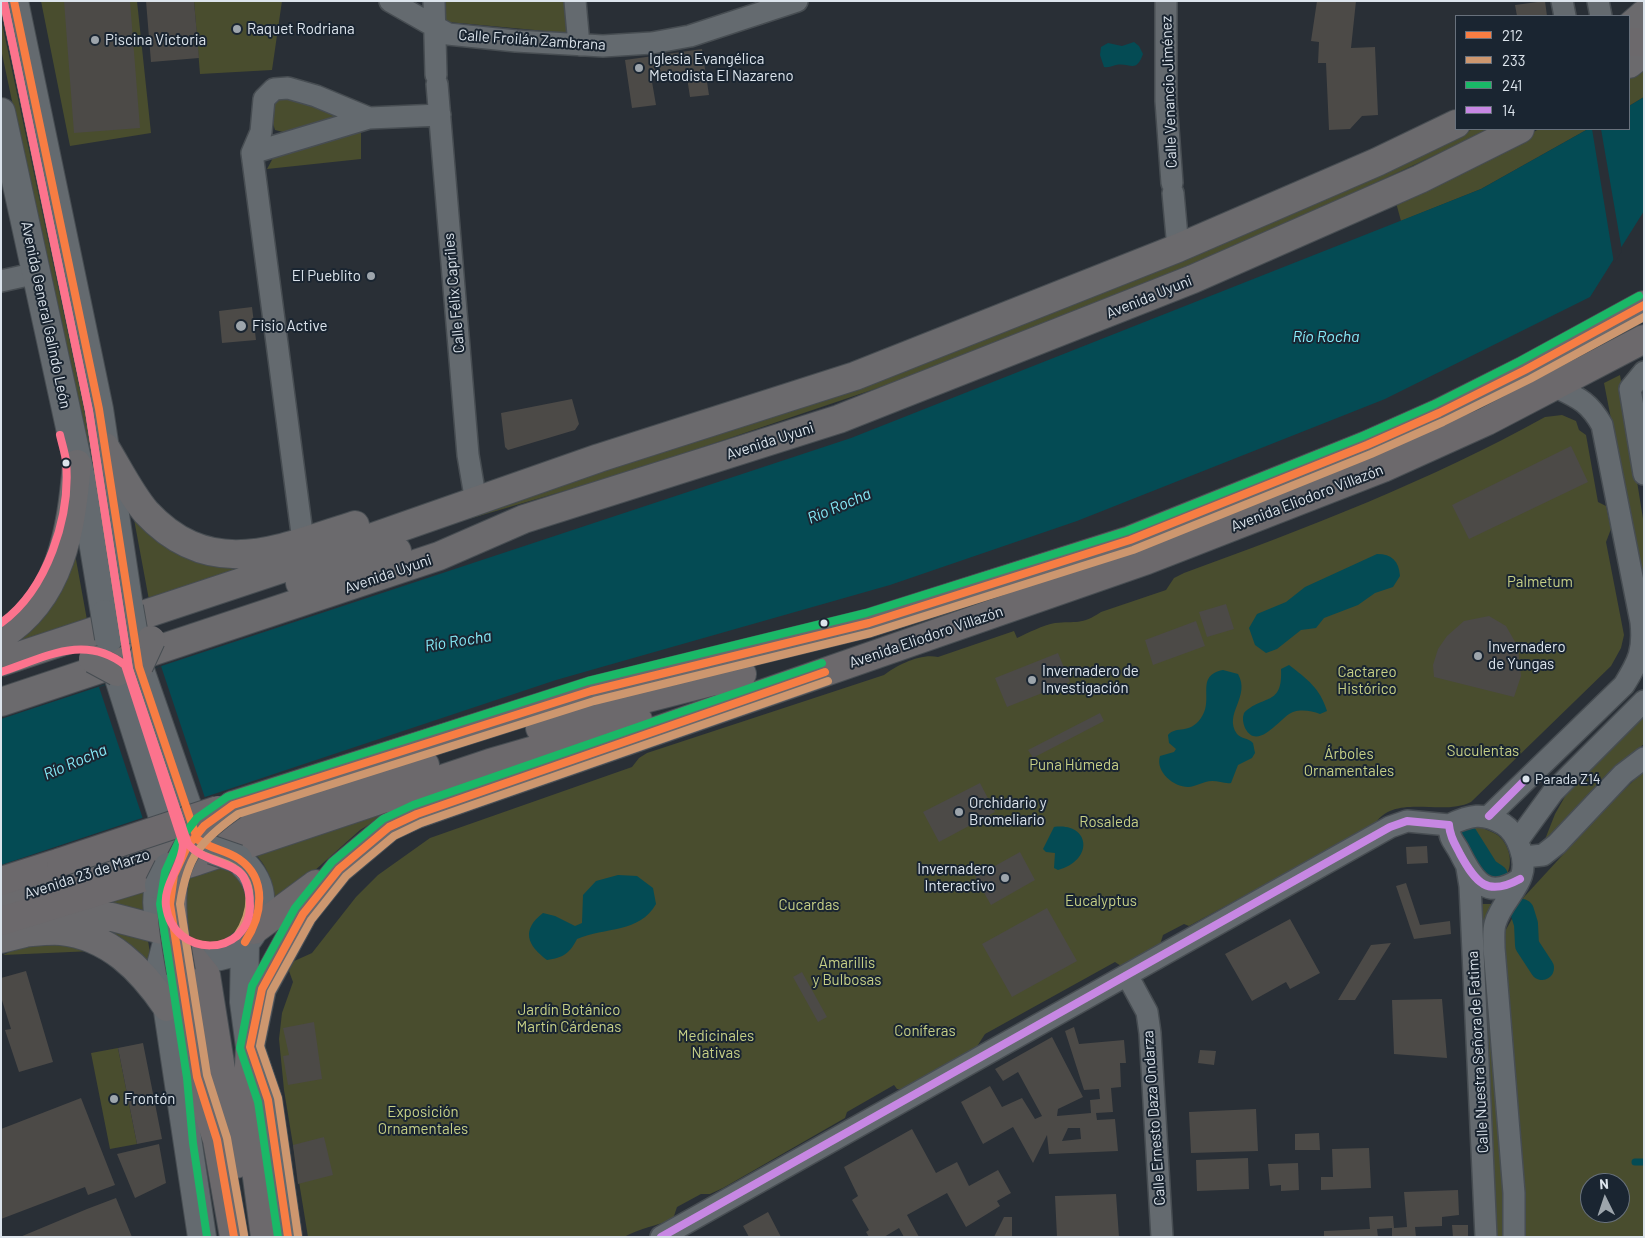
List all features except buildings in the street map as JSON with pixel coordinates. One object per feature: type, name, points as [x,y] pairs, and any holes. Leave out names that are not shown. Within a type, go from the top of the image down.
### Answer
[{"type":"highway","points":[[1630,42],[1644,42]]},
{"type":"highway","name":"Avenida Eliodoro Villazón","points":[[869,623],[1130,540],[1368,445],[1439,413],[1525,370],[1644,305]]},
{"type":"highway","name":"Avenida Eliodoro Villazón","points":[[250,1047],[262,989],[303,914],[338,870],[389,827],[417,814],[1147,560],[1383,468],[1556,387],[1644,339]]},
{"type":"highway","points":[[1,881],[309,780],[592,691],[869,623]]},
{"type":"highway","points":[[183,855],[593,712],[741,674],[869,623]]},
{"type":"highway","points":[[8,931],[197,861],[563,740],[643,719],[781,687]]},
{"type":"highway","points":[[217,1237],[203,1142],[197,1077],[175,949],[171,915],[171,890],[174,875],[187,846],[214,818],[234,805]]},
{"type":"highway","points":[[250,936],[303,892],[338,870]]},
{"type":"highway","points":[[175,949],[206,975],[247,1237]]},
{"type":"highway","points":[[250,1047],[246,1103],[265,1237]]},
{"type":"highway","points":[[197,1077],[217,1140],[234,1237]]},
{"type":"main road","name":"Avenida General Galindo León","points":[[14,1],[105,447],[124,651]]},
{"type":"main road","points":[[1630,26],[1644,14]]},
{"type":"main road","points":[[1630,63],[1644,52]]},
{"type":"main road","name":"Avenida General Galindo León","points":[[1,112],[86,505],[124,651],[174,809],[183,855]]},
{"type":"main road","points":[[1,662],[296,564],[607,456],[856,376],[1178,248],[1377,162],[1455,124]]},
{"type":"main road","name":"Avenida Uyuni","points":[[1,702],[440,556],[524,519],[839,419],[1033,344],[1290,236],[1420,179],[1518,130]]},
{"type":"main road","points":[[105,447],[145,511],[181,540],[200,548],[220,553],[242,555],[267,552],[404,510],[476,502]]},
{"type":"main road","points":[[1,636],[25,617],[39,601],[60,562],[70,525],[76,464]]},
{"type":"main road","points":[[1,683],[67,661],[124,651],[171,625],[434,539],[524,519]]},
{"type":"main road","points":[[8,931],[95,916],[112,917],[175,949],[207,957],[224,955],[236,950],[250,936],[260,916],[261,901],[258,890],[249,868],[238,859],[183,855],[156,906],[175,949]]},
{"type":"main road","name":"Avenida 23 de Marzo","points":[[1,902],[183,855]]},
{"type":"main road","points":[[8,931],[60,931],[84,936],[106,944],[137,969],[166,1007]]},
{"type":"main road","points":[[250,936],[244,1002],[250,1047],[268,1100],[288,1237]]},
{"type":"main road","points":[[175,949],[162,965],[166,1007],[202,1237]]},
{"type":"street","name":"Calle Froilán Zambrana","points":[[390,1],[448,34],[579,45],[652,43],[690,36],[797,1]]},
{"type":"street","name":"Calle Félix Capriles","points":[[434,1],[433,24],[437,80],[468,455],[476,502]]},
{"type":"street","points":[[575,1],[579,45]]},
{"type":"street","name":"Calle Venancio Jiménez","points":[[1166,1],[1166,100],[1178,248]]},
{"type":"street","points":[[1562,1],[1565,15]]},
{"type":"street","points":[[1598,1],[1601,15]]},
{"type":"street","points":[[303,541],[252,153],[261,132],[264,99],[274,89],[288,88],[316,96],[369,118]]},
{"type":"street","points":[[252,153],[369,118],[440,114]]},
{"type":"street","points":[[1,281],[37,273]]},
{"type":"street","points":[[1644,372],[1630,389],[1644,474]]},
{"type":"street","points":[[1489,816],[1624,684],[1636,666],[1643,640],[1602,425],[1592,408],[1582,399],[1556,387]]},
{"type":"street","points":[[1521,849],[1553,792],[1644,701]]},
{"type":"street","points":[[1521,849],[1543,855],[1558,844],[1623,774],[1644,758]]},
{"type":"street","points":[[660,1237],[1390,826],[1406,821],[1449,825],[1462,818],[1489,816],[1506,826],[1521,849],[1525,868],[1520,879],[1500,888],[1489,888],[1480,884],[1467,868],[1449,836],[1449,825]]},
{"type":"street","name":"Calle Nuestra Señora de Fatima","points":[[1467,868],[1470,886],[1486,1237]]},
{"type":"street","name":"Calle Nuestra Señora de Fatima","points":[[1514,1237],[1514,1193],[1494,948],[1495,924],[1520,879]]},
{"type":"street","name":"Calle Ernesto Daza Ondarza","points":[[1127,975],[1147,1012],[1150,1033],[1162,1237]]},
{"type":"green space","name":"Piscina Victoria","points":[[41,1],[137,1],[151,133],[70,146]]},
{"type":"green space","name":"Raquet Rodriana","points":[[194,1],[282,1],[272,70],[200,74]]},
{"type":"green space","points":[[442,1],[570,1],[571,32],[448,22],[443,20]]},
{"type":"green space","points":[[1,18],[92,447],[104,536],[1,49]]},
{"type":"green space","points":[[1644,65],[1644,97],[1630,105],[1630,74]]},
{"type":"green space","points":[[279,96],[294,98],[347,118],[287,133],[275,130],[271,117],[271,102]]},
{"type":"green space","points":[[361,129],[361,159],[267,169],[273,158]]},
{"type":"green space","points":[[1471,130],[1489,130],[1238,247],[925,372],[635,470],[418,534],[1406,160]]},
{"type":"green space","points":[[1537,130],[1586,130],[1481,189],[1401,221],[1395,199],[1456,174]]},
{"type":"green space","points":[[1620,375],[1644,525],[1644,589],[1604,383]]},
{"type":"green space","name":"Jardín Botánico Martín Cárdenas","points":[[1562,415],[1576,421],[1579,430],[1586,435],[1598,502],[1606,506],[1611,529],[1606,542],[1624,635],[1621,648],[1611,666],[1471,802],[1459,806],[1446,807],[1406,807],[1383,815],[1374,825],[1189,926],[1184,924],[1163,935],[1158,951],[1121,966],[1115,962],[985,1034],[974,1051],[911,1091],[897,1089],[894,1085],[847,1112],[845,1118],[723,1188],[710,1194],[701,1194],[677,1207],[673,1219],[624,1237],[308,1237],[284,1090],[279,1039],[282,1013],[293,982],[289,971],[292,962],[312,953],[356,897],[378,875],[430,838],[632,767],[639,758],[647,753],[884,675],[896,667],[917,658],[938,657],[1014,631],[1017,638],[1050,624],[1078,622],[1089,619],[1101,612],[1166,590],[1174,578],[1184,573],[1322,521],[1413,483],[1545,417]]},
{"type":"green space","points":[[131,503],[150,528],[281,557],[149,600]]},
{"type":"green space","points":[[73,543],[87,620],[1,650]]},
{"type":"green space","points":[[1644,709],[1644,744],[1601,780],[1580,806],[1544,842],[1555,814],[1575,779]]},
{"type":"green space","points":[[1644,771],[1644,1237],[1523,1237],[1522,1151],[1503,935],[1524,897],[1615,798]]},
{"type":"green space","points":[[401,805],[360,830],[275,906],[270,878],[255,854]]},
{"type":"green space","points":[[1477,826],[1496,834],[1505,843],[1510,861],[1504,878],[1487,879],[1458,830]]},
{"type":"green space","points":[[200,864],[225,869],[233,873],[243,883],[245,892],[247,917],[234,932],[223,941],[216,943],[208,944],[189,940],[169,891]]},
{"type":"green space","points":[[145,889],[147,920],[82,909]]},
{"type":"green space","points":[[1476,904],[1494,904],[1498,1096],[1506,1237],[1496,1237]]},
{"type":"green space","points":[[98,922],[147,934],[152,966],[103,934]]},
{"type":"green space","points":[[55,943],[93,951],[3,955],[20,947]]},
{"type":"green space","name":"Frontón","points":[[118,1048],[137,1144],[110,1149],[91,1053]]},
{"type":"water","points":[[1134,42],[1139,46],[1143,54],[1138,64],[1104,67],[1100,55],[1101,47],[1108,43],[1122,46]]},
{"type":"water","name":"Río Rocha","points":[[1644,97],[1644,211],[1590,297],[1385,399],[1077,521],[890,585],[556,680],[1,865],[1,719],[851,438],[1481,189],[1586,130],[1630,130],[1630,105]]},
{"type":"water","points":[[1377,554],[1391,557],[1398,566],[1400,576],[1393,587],[1375,593],[1358,605],[1324,618],[1316,628],[1301,630],[1277,649],[1266,653],[1255,645],[1249,628],[1257,614],[1286,602],[1305,587]]},
{"type":"water","points":[[1289,665],[1317,690],[1327,711],[1320,714],[1307,711],[1293,712],[1263,735],[1250,735],[1245,728],[1244,713],[1251,707],[1275,695],[1281,681],[1281,669]]},
{"type":"water","points":[[1223,670],[1238,674],[1241,690],[1233,719],[1234,727],[1239,736],[1253,743],[1255,753],[1252,758],[1238,765],[1231,783],[1209,781],[1188,787],[1177,784],[1167,778],[1160,768],[1160,756],[1174,752],[1176,749],[1169,743],[1168,735],[1197,723],[1205,711],[1206,689],[1209,677]]},
{"type":"water","points":[[1054,827],[1066,827],[1075,830],[1081,836],[1083,843],[1082,851],[1078,858],[1070,865],[1058,870],[1054,868],[1055,853],[1046,852],[1043,849]]},
{"type":"water","points":[[618,875],[637,876],[653,888],[656,904],[649,913],[631,925],[577,939],[569,951],[557,958],[547,960],[535,949],[529,937],[529,931],[536,919],[543,913],[555,916],[575,926],[582,923],[583,895],[596,881]]},
{"type":"pier","points":[[1592,130],[1601,130],[1622,251],[1614,263]]},
{"type":"pier","points":[[161,666],[205,798],[143,819],[99,687]]},
{"type":"waterway","points":[[1465,835],[1487,870],[1496,876]]},
{"type":"waterway","points":[[1522,911],[1526,924],[1527,945],[1542,968]]},
{"type":"waterway","points":[[1635,1162],[1644,1162]]},
{"type":"transit line","name":"212","points":[[14,1],[99,409],[139,667],[197,839],[239,859],[255,877],[258,887],[258,910],[251,932],[245,942]]},
{"type":"transit line","name":"233","points":[[4,3],[89,411],[129,669],[188,844],[202,855],[229,865],[239,871],[245,879],[250,898],[249,908],[237,936]]},
{"type":"transit line","points":[[1,672],[48,655],[79,649],[110,656],[125,665],[183,844],[180,859],[167,890],[166,906],[172,923],[182,936],[195,943],[210,945],[225,943],[237,935],[246,923],[250,906],[245,879],[238,871],[202,855],[188,844],[129,669],[89,411],[4,3]]},
{"type":"transit line","name":"241","points":[[207,1237],[193,1143],[187,1078],[160,904],[165,872],[179,841],[197,818],[227,797],[588,681],[866,613],[1127,531],[1363,436],[1435,404],[1520,361],[1639,296]]},
{"type":"transit line","name":"212","points":[[234,1237],[217,1140],[197,1077],[170,904],[174,875],[187,847],[204,826],[233,805],[591,691],[869,623],[1130,540],[1367,445],[1439,413],[1525,370],[1644,305]]},
{"type":"transit line","name":"233","points":[[244,1235],[227,1138],[207,1075],[180,904],[187,874],[197,851],[214,833],[238,814],[594,701],[871,633],[1133,550],[1371,454],[1443,422],[1530,379],[1644,317]]},
{"type":"transit line","points":[[1,623],[17,609],[31,592],[53,551],[60,528],[67,483],[66,461],[60,435]]},
{"type":"transit line","name":"241","points":[[278,1237],[258,1102],[240,1048],[252,986],[295,908],[332,862],[383,819],[413,805],[822,663]]},
{"type":"transit line","name":"212","points":[[288,1237],[268,1100],[250,1047],[262,989],[303,914],[339,869],[389,827],[417,814],[825,672]]},
{"type":"transit line","name":"233","points":[[298,1236],[278,1098],[260,1046],[271,992],[311,920],[346,876],[394,836],[421,823],[828,681]]},
{"type":"transit line","name":"14","points":[[1489,816],[1527,778]]},
{"type":"transit line","name":"14","points":[[661,1237],[1390,827],[1407,821],[1449,825]]},
{"type":"transit line","name":"14","points":[[1449,825],[1456,847],[1471,873],[1477,879],[1491,887],[1499,887],[1520,879]]},
{"type":"place","name":"Raquet Rodriana","points":[[237,29]]},
{"type":"place","name":"Piscina Victoria","points":[[95,40]]},
{"type":"place","name":"Iglesia Evangélica Metodista El Nazareno","points":[[639,68]]},
{"type":"place","name":"El Pueblito","points":[[371,276]]},
{"type":"place","name":"Fisio Active","points":[[241,326]]},
{"type":"place","name":"Invernadero de Yungas","points":[[1478,656]]},
{"type":"place","name":"Invernadero de Investigación","points":[[1032,680]]},
{"type":"place","name":"Parada Z14","points":[[1526,779]]},
{"type":"place","name":"Orchidario y Bromeliario","points":[[959,812]]},
{"type":"place","name":"Invernadero Interactivo","points":[[1005,878]]},
{"type":"place","name":"Frontón","points":[[114,1099]]},
{"type":"park label","name":"Palmetum","points":[[1540,582]]},
{"type":"park label","name":"Cactareo Histórico","points":[[1367,680]]},
{"type":"park label","name":"Suculentas","points":[[1483,751]]},
{"type":"park label","name":"Árboles Ornamentales","points":[[1349,762]]},
{"type":"park label","name":"Puna Húmeda","points":[[1074,765]]},
{"type":"park label","name":"Rosaleda","points":[[1109,822]]},
{"type":"park label","name":"Eucalyptus","points":[[1101,901]]},
{"type":"park label","name":"Cucardas","points":[[809,905]]},
{"type":"park label","name":"Amarillis y Bulbosas","points":[[847,972]]},
{"type":"park label","name":"Coníferas","points":[[925,1031]]},
{"type":"park label","name":"Medicinales Nativas","points":[[716,1044]]},
{"type":"park label","name":"Exposición Ornamentales","points":[[423,1120]]}]
